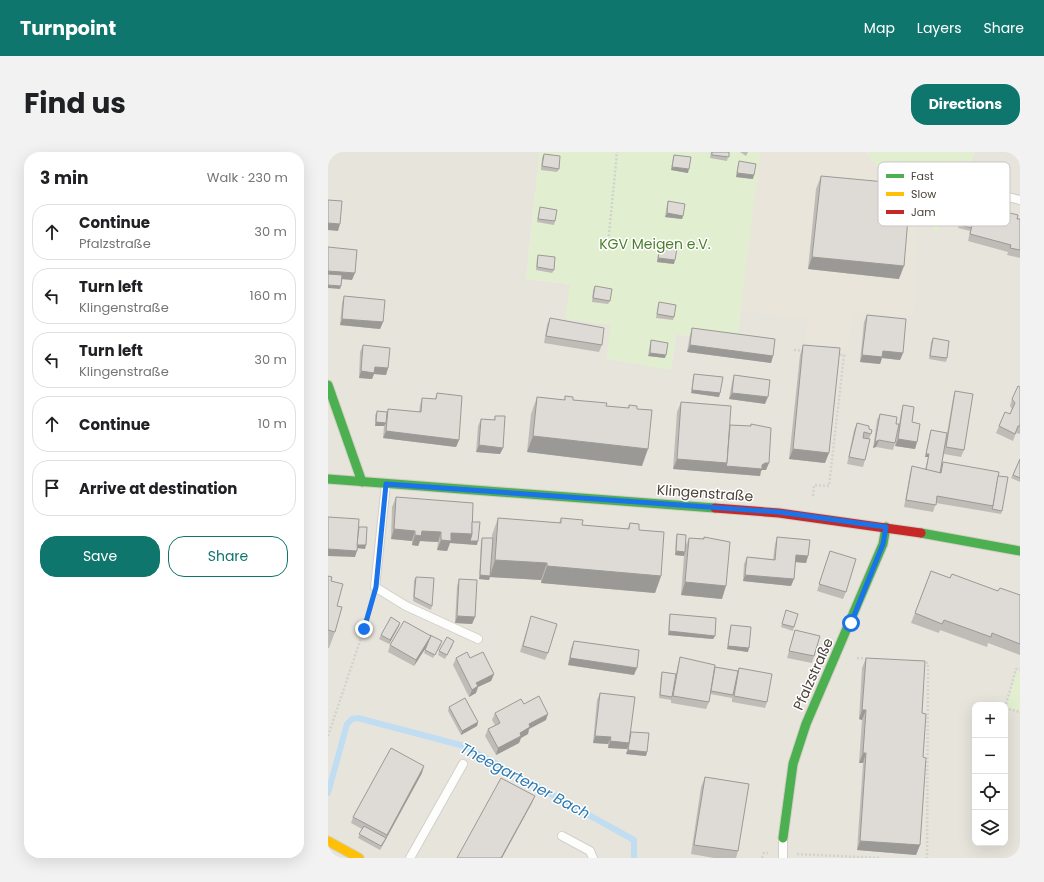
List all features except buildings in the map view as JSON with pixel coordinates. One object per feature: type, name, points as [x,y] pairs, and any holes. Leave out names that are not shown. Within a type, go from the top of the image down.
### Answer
[{"type":"street","points":[[328,385],[362,482]]},
{"type":"street","name":"Klingenstraße","points":[[328,479],[779,512],[886,527],[1020,550]]},
{"type":"street","name":"Pfalzstraße","points":[[783,838],[792,764],[806,724],[883,544],[886,527]]},
{"type":"street","points":[[328,841],[359,858]]},
{"type":"lane","points":[[1010,198],[1020,200]]},
{"type":"lane","points":[[386,484],[376,587],[406,606],[478,639]]},
{"type":"lane","points":[[410,858],[463,764]]},
{"type":"lane","points":[[562,836],[590,851],[593,858]]},
{"type":"lane","points":[[783,838],[783,856]]},
{"type":"path","points":[[608,244],[617,152]]},
{"type":"path","points":[[794,350],[808,352]]},
{"type":"path","points":[[813,498],[814,485],[829,486],[844,355],[830,354]]},
{"type":"path","points":[[328,736],[364,629],[376,587]]},
{"type":"path","points":[[854,658],[876,659]]},
{"type":"path","points":[[920,662],[928,663],[927,858]]},
{"type":"path","points":[[1007,702],[1016,669],[1020,670]]},
{"type":"path","points":[[1008,709],[1020,712]]},
{"type":"path","points":[[762,858],[764,853],[783,856],[879,858]]},
{"type":"shaded area","points":[[328,152],[540,152],[526,279],[570,284],[611,325],[671,370],[676,334],[737,341],[760,152],[865,152],[878,166],[878,226],[932,226],[936,231],[938,226],[1010,226],[1010,162],[970,162],[975,152],[1020,152],[1020,858],[328,858]]},
{"type":"shaded area","points":[[760,152],[865,152],[878,166],[878,226],[917,226],[914,317],[852,312],[848,350],[805,345],[807,318],[740,311]]},
{"type":"green space","name":"KGV Meigen e.V.","points":[[540,152],[760,152],[737,341],[676,334],[671,370],[606,359],[611,325],[565,319],[570,284],[526,279]]},
{"type":"green space","points":[[865,152],[975,152],[970,162],[878,162],[878,167]]},
{"type":"green space","points":[[931,226],[939,226],[936,232]]},
{"type":"green space","points":[[1016,669],[1020,670],[1020,712],[1008,709],[1008,702],[1007,702]]},
{"type":"waterway","name":"Theegartener Bach","points":[[328,793],[347,724],[352,719],[358,718],[464,746],[634,840],[634,858]]},
{"type":"traffic: fast","points":[[328,385],[362,482]]},
{"type":"traffic: fast","points":[[328,479],[715,508]]},
{"type":"traffic: fast","points":[[783,838],[793,764],[806,724],[883,544],[886,527]]},
{"type":"traffic: fast","points":[[921,533],[1020,551]]},
{"type":"traffic: slow","points":[[328,841],[359,858]]},
{"type":"traffic: jam","points":[[715,508],[779,513],[921,533]]},
{"type":"route","points":[[364,629],[376,587],[386,484],[779,512],[886,527],[883,544],[851,623]]}]
